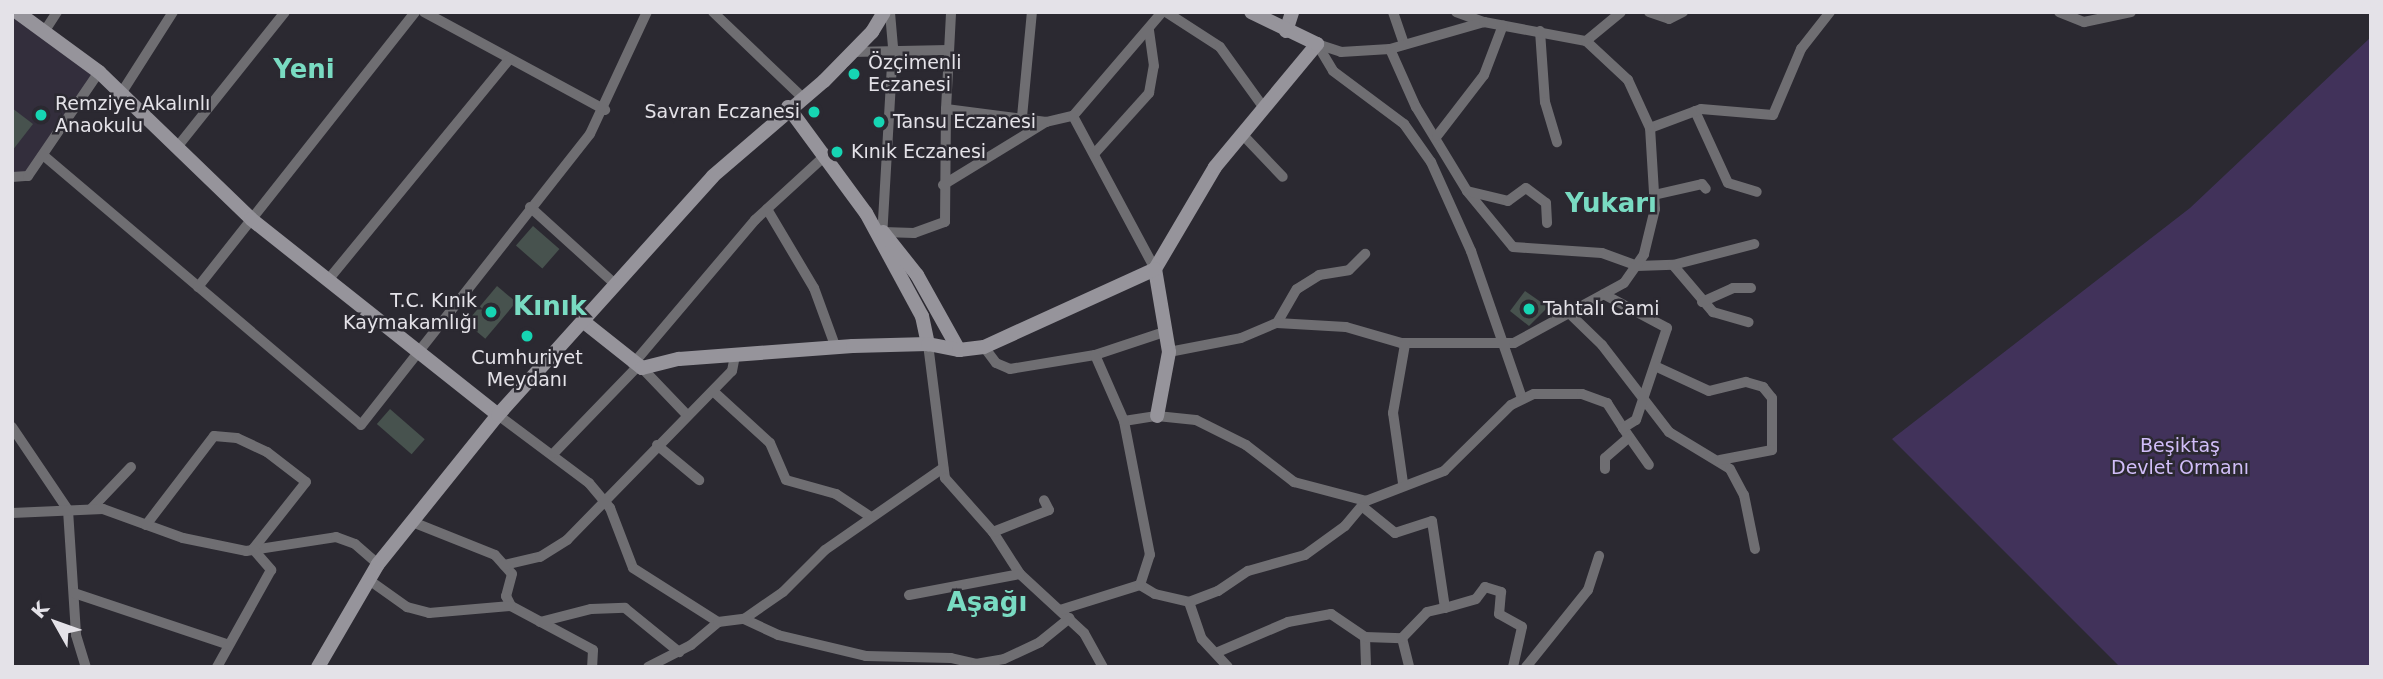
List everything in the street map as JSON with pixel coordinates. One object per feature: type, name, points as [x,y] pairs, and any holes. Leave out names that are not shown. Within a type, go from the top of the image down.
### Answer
[{"type":"street","points":[[17,12],[122,92],[251,219],[416,353],[554,453],[603,499],[633,568],[718,622]]},
{"type":"street","points":[[44,32],[57,12]]},
{"type":"street","points":[[122,92],[173,12]]},
{"type":"street","points":[[178,146],[285,12]]},
{"type":"street","points":[[198,287],[415,12]]},
{"type":"street","points":[[424,12],[605,110]]},
{"type":"street","points":[[43,155],[360,425],[605,110],[647,12]]},
{"type":"street","points":[[713,12],[803,98]]},
{"type":"street","points":[[318,667],[378,564],[415,523],[498,415],[713,176],[852,52],[884,12]]},
{"type":"street","points":[[890,12],[893,47],[882,238],[917,275],[959,350]]},
{"type":"street","points":[[882,238],[914,233],[945,222],[943,185],[951,12]]},
{"type":"street","points":[[1022,117],[1032,12]]},
{"type":"street","points":[[943,185],[1046,122],[1073,116],[1164,12],[1220,47],[1264,108]]},
{"type":"street","points":[[1251,12],[1286,32],[1341,52],[1390,49],[1484,22]]},
{"type":"street","points":[[1286,32],[1292,12]]},
{"type":"street","points":[[1393,12],[1404,44]]},
{"type":"street","points":[[1169,352],[1241,338],[1277,323],[1346,327],[1405,344],[1514,343],[1624,283],[1637,266],[1647,242],[1654,195],[1650,128],[1628,80],[1586,41],[1484,22],[1456,12]]},
{"type":"street","points":[[1586,41],[1620,12]]},
{"type":"street","points":[[1649,12],[1669,19],[1683,12]]},
{"type":"street","points":[[1650,128],[1695,111],[1776,112],[1801,49],[1830,12]]},
{"type":"street","points":[[2059,12],[2084,22],[2132,12]]},
{"type":"street","points":[[1437,136],[1484,75],[1503,25]]},
{"type":"street","points":[[1095,153],[1149,93],[1154,66],[1149,30]]},
{"type":"street","points":[[1540,31],[1545,102],[1558,142]]},
{"type":"street","points":[[638,366],[679,359],[836,348],[928,344],[959,350],[984,346],[1155,269],[1198,191],[1317,44]]},
{"type":"street","points":[[1317,44],[1333,71],[1404,124],[1431,162],[1505,342],[1522,398]]},
{"type":"street","points":[[852,52],[893,47],[948,50]]},
{"type":"street","points":[[1390,49],[1416,107],[1448,153],[1467,191],[1513,247],[1602,253],[1637,266],[1672,265],[1754,244]]},
{"type":"street","points":[[328,280],[509,60]]},
{"type":"street","points":[[12,177],[28,176],[99,72]]},
{"type":"street","points":[[788,107],[827,154],[866,213],[882,238],[922,316],[945,478],[993,532],[1020,574],[1070,618],[1103,667]]},
{"type":"street","points":[[946,108],[1046,122]]},
{"type":"street","points":[[1695,111],[1728,183],[1757,192]]},
{"type":"street","points":[[1073,116],[1155,269],[1169,352],[1157,416]]},
{"type":"street","points":[[1242,134],[1283,177]]},
{"type":"street","points":[[1431,162],[1448,153]]},
{"type":"street","points":[[554,453],[638,366],[768,209],[827,154]]},
{"type":"street","points":[[1654,195],[1702,184],[1706,189]]},
{"type":"street","points":[[1467,191],[1508,201],[1526,188],[1546,203],[1547,223]]},
{"type":"street","points":[[530,207],[616,285]]},
{"type":"street","points":[[768,209],[814,288],[836,348]]},
{"type":"street","points":[[1277,323],[1297,289],[1318,275],[1349,270],[1365,254]]},
{"type":"street","points":[[1672,265],[1702,302],[1718,315],[1749,322]]},
{"type":"street","points":[[1702,302],[1733,288],[1751,288]]},
{"type":"street","points":[[1603,294],[1667,328],[1657,367],[1640,399],[1636,420],[1605,458],[1605,469]]},
{"type":"street","points":[[1569,313],[1602,345],[1640,399],[1669,432],[1720,460],[1744,495],[1755,549]]},
{"type":"street","points":[[584,322],[638,366],[687,415]]},
{"type":"street","points":[[984,346],[996,363],[1010,369],[1095,355],[1164,332]]},
{"type":"street","points":[[1402,483],[1394,413],[1405,344]]},
{"type":"street","points":[[504,565],[554,550],[732,371],[735,355]]},
{"type":"street","points":[[1095,355],[1124,421],[1150,555],[1140,585]]},
{"type":"street","points":[[1657,367],[1709,391],[1740,382],[1768,391],[1776,411],[1772,450],[1720,460]]},
{"type":"street","points":[[713,391],[770,443],[786,480],[836,494],[870,517]]},
{"type":"street","points":[[1059,610],[1140,585],[1155,594],[1189,602],[1248,571],[1305,555],[1365,504],[1402,483],[1444,471],[1522,398],[1566,391],[1607,403],[1649,466]]},
{"type":"street","points":[[1124,421],[1157,416],[1196,420],[1246,445],[1294,482],[1365,504],[1395,533],[1432,521],[1445,608]]},
{"type":"street","points":[[12,427],[68,510],[76,635],[86,667]]},
{"type":"street","points":[[146,525],[215,436],[237,438],[267,452],[306,482],[253,549]]},
{"type":"street","points":[[657,445],[699,480]]},
{"type":"street","points":[[91,509],[131,467]]},
{"type":"street","points":[[744,619],[870,517],[943,468]]},
{"type":"street","points":[[993,532],[1049,510],[1044,500]]},
{"type":"street","points":[[12,513],[91,509],[216,546],[253,549],[336,537],[355,544],[378,564]]},
{"type":"street","points":[[415,523],[476,544],[504,565],[512,574],[506,596],[511,606]]},
{"type":"street","points":[[217,667],[271,570],[253,549]]},
{"type":"street","points":[[1526,667],[1588,590],[1599,556]]},
{"type":"street","points":[[909,595],[1020,574]]},
{"type":"street","points":[[369,580],[407,607],[429,613],[511,606],[593,650],[592,667]]},
{"type":"street","points":[[1218,652],[1288,622],[1331,614],[1365,637],[1402,638],[1427,612],[1476,599],[1485,587],[1501,592],[1499,614],[1522,627],[1513,667]]},
{"type":"street","points":[[74,593],[229,645]]},
{"type":"street","points":[[1189,602],[1202,639],[1218,652],[1228,667]]},
{"type":"street","points":[[540,622],[591,609],[625,608],[679,652]]},
{"type":"street","points":[[648,667],[679,652],[718,622],[744,619],[778,635],[866,656],[937,658],[977,666],[1004,659],[1040,642],[1070,618]]},
{"type":"street","points":[[1365,637],[1366,667]]},
{"type":"street","points":[[1402,638],[1409,667]]},
{"type":"street","points":[[925,667],[937,658]]},
{"type":"shaded area","name":"Remziye Akalınlı Anaokulu","points":[[12,12],[99,72],[28,176],[12,177]]},
{"type":"green space","name":"Beşiktaş Devlet Ormanı","points":[[2371,37],[2371,667],[2120,667],[1892,439],[2190,208]]},
{"type":"building","name":"Remziye Akalınlı Anaokulu","points":[[12,108],[33,124],[12,151]]},
{"type":"building","points":[[533,226],[559,249],[542,269],[516,246]]},
{"type":"building","name":"T.C. Kınık Kaymakamlığı","points":[[497,286],[516,302],[485,339],[466,323]]},
{"type":"building","name":"Tahtalı Cami","points":[[1525,291],[1548,307],[1529,326],[1510,311]]},
{"type":"building","points":[[390,409],[425,439],[412,454],[377,424]]},
{"type":"place","name":"Özçimenli Eczanesi","points":[[854,74]]},
{"type":"place","name":"Savran Eczanesi","points":[[814,112]]},
{"type":"place","name":"Remziye Akalınlı Anaokulu","points":[[41,115]]},
{"type":"place","name":"Tansu Eczanesi","points":[[879,122]]},
{"type":"place","name":"Kınık Eczanesi","points":[[837,152]]},
{"type":"place","name":"Tahtalı Cami","points":[[1529,309]]},
{"type":"place","name":"T.C. Kınık Kaymakamlığı","points":[[491,312]]},
{"type":"place","name":"Cumhuriyet Meydanı","points":[[527,336]]},
{"type":"district","name":"Yeni","points":[[304,70]]},
{"type":"district","name":"Yukarı","points":[[1611,204]]},
{"type":"district","name":"Kınık","points":[[550,307]]},
{"type":"district","name":"Aşağı","points":[[987,603]]}]
